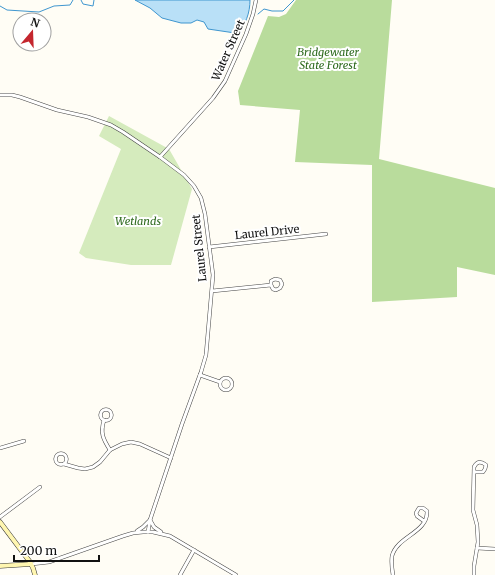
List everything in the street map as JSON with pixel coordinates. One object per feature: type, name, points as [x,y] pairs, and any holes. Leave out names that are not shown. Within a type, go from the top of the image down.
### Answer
[{"type":"main road","points":[[0,522],[32,564],[35,575]]},
{"type":"main road","points":[[0,566],[32,564]]},
{"type":"street","name":"Water Street","points":[[160,157],[213,98],[223,84],[246,34],[256,0]]},
{"type":"street","name":"Laurel Street","points":[[0,95],[20,97],[57,110],[88,117],[108,124],[123,132],[160,157],[187,178],[194,186],[203,203],[213,276],[205,360],[150,520],[148,532]]},
{"type":"street","name":"Laurel Drive","points":[[210,247],[326,234]]},
{"type":"street","points":[[212,291],[271,285]]},
{"type":"street","points":[[200,375],[220,382]]},
{"type":"street","points":[[104,420],[101,433],[110,450]]},
{"type":"street","points":[[0,448],[24,441]]},
{"type":"street","points":[[64,464],[85,469],[93,467],[100,462],[110,450],[122,444],[131,442],[140,444],[171,458]]},
{"type":"street","points":[[474,472],[473,510],[478,530],[474,575]]},
{"type":"street","points":[[0,517],[40,486]]},
{"type":"street","points":[[32,564],[49,562],[135,532],[150,520],[155,528],[166,535]]},
{"type":"street","points":[[393,575],[392,559],[396,549],[401,542],[417,531],[424,521]]},
{"type":"street","points":[[135,532],[159,533],[170,536],[236,575]]},
{"type":"street","points":[[477,548],[495,549]]},
{"type":"street","points":[[180,575],[194,550]]},
{"type":"green space","name":"Bridgewater State Forest","points":[[296,0],[392,0],[379,159],[495,188],[495,275],[457,267],[457,297],[372,302],[372,165],[295,162],[300,110],[240,105],[238,91],[268,16],[279,17],[286,14]]},
{"type":"green space","name":"Wetlands","points":[[109,116],[169,149],[192,189],[171,265],[131,265],[86,258],[79,253],[121,149],[99,136]]},
{"type":"water","points":[[135,0],[250,0],[247,19],[242,27],[235,33],[208,29],[204,22],[197,20],[191,23],[181,23],[162,18],[150,8]]},
{"type":"waterway","points":[[0,6],[7,10],[39,12],[54,6],[70,5],[73,0]]},
{"type":"waterway","points":[[81,0],[83,4],[93,6],[94,0]]},
{"type":"waterway","points":[[258,14],[264,9],[283,11],[294,0]]}]
